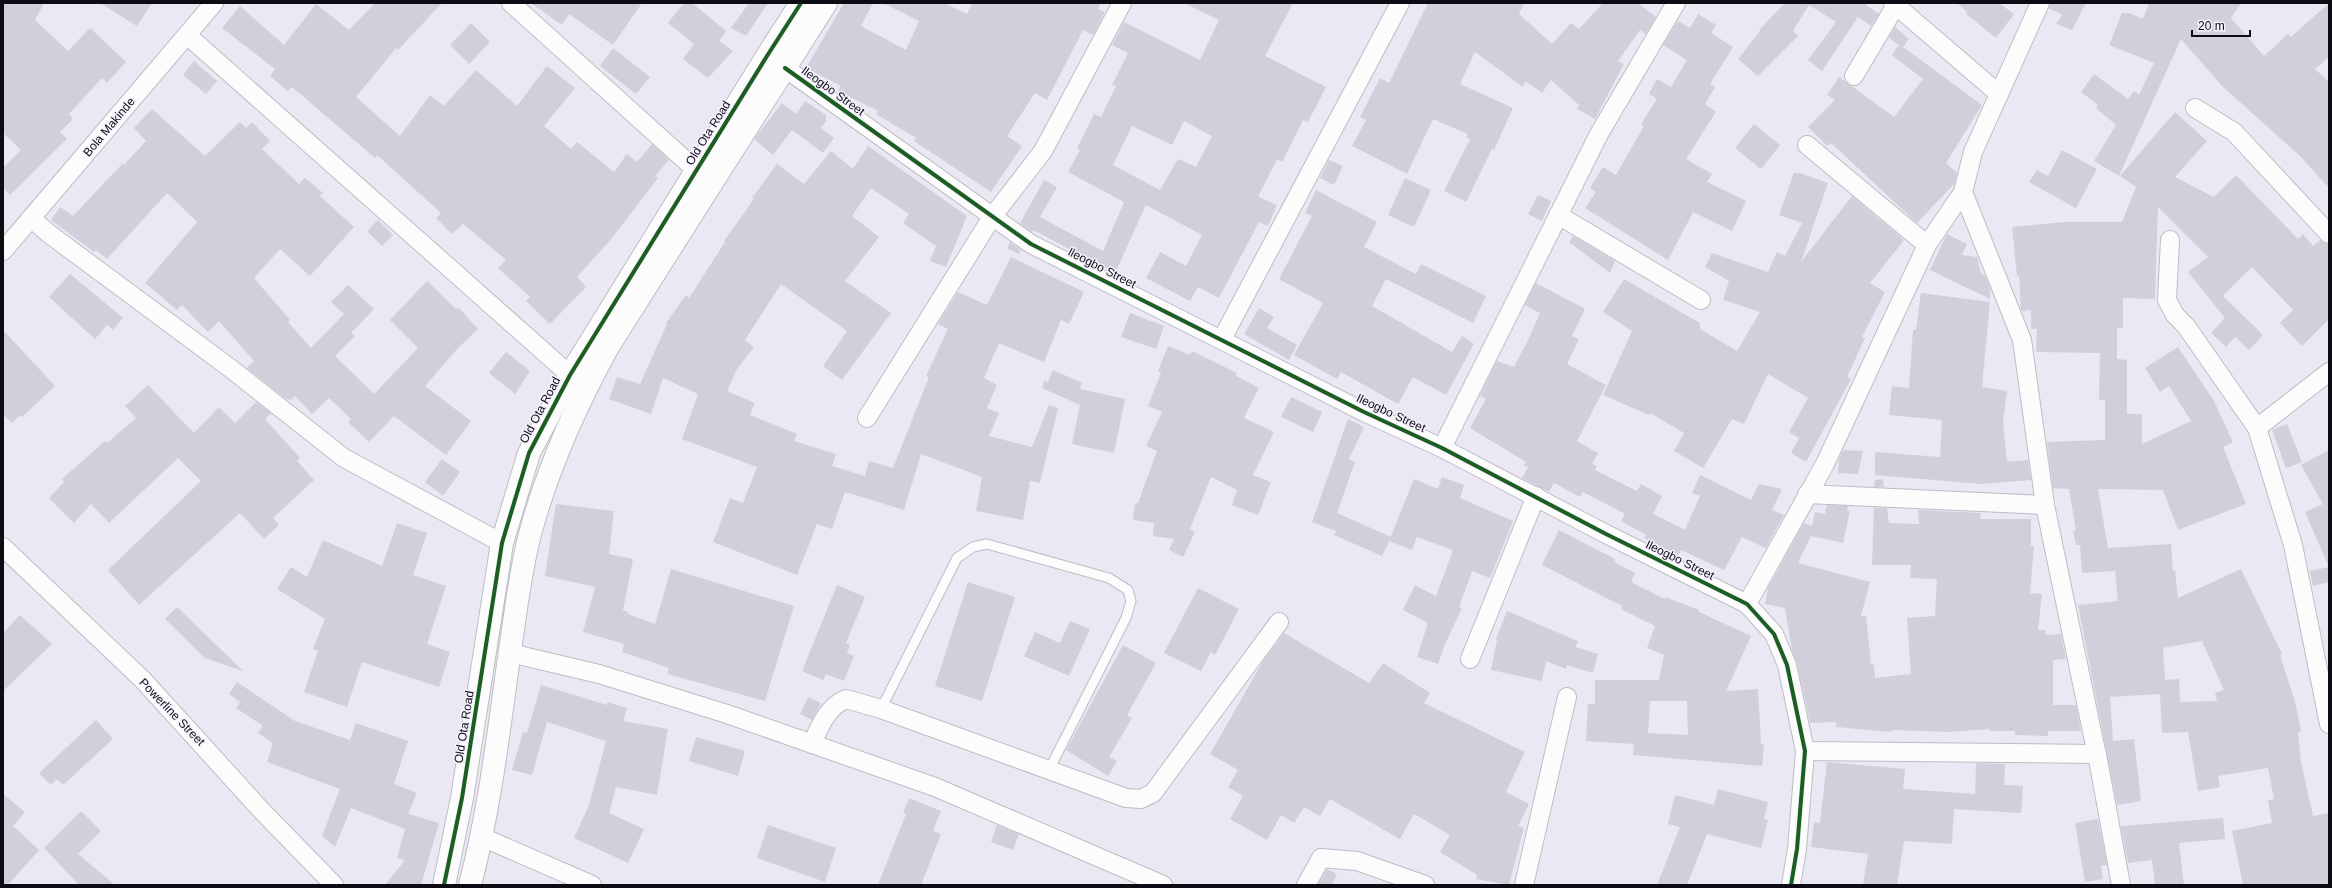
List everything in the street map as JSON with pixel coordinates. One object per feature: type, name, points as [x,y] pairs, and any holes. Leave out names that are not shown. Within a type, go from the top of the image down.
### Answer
[{"type":"street","name":"Bola Makinde","points":[[3,251],[214,3]]},
{"type":"street","points":[[510,3],[696,170]]},
{"type":"street","name":"Old Ota Road","points":[[444,885],[462,798],[502,543],[529,453],[570,375],[696,170],[802,3]]},
{"type":"street","points":[[470,885],[482,837],[520,584],[530,534],[551,464],[586,386],[609,345],[826,3]]},
{"type":"street","points":[[867,418],[992,218],[1043,151],[1122,3]]},
{"type":"street","points":[[1222,339],[1400,3]]},
{"type":"street","points":[[1442,448],[1599,134],[1676,3]]},
{"type":"street","points":[[1748,604],[1807,494],[1825,464],[1927,245],[1963,192],[1973,152],[2040,3]]},
{"type":"street","points":[[1854,76],[1894,4],[1999,94]]},
{"type":"street","points":[[186,35],[570,375]]},
{"type":"street","name":"Ileogbo Street","points":[[785,68],[992,218],[1031,244],[1222,339],[1364,412],[1442,448],[1606,534],[1748,604],[1774,634],[1787,665],[1805,751],[1797,849],[1791,885]]},
{"type":"street","points":[[2195,108],[2234,132],[2329,234]]},
{"type":"street","points":[[1807,145],[1927,245]]},
{"type":"street","points":[[1963,192],[2022,340],[2045,505],[2097,754],[2121,885]]},
{"type":"street","points":[[1558,215],[1701,300]]},
{"type":"street","points":[[31,218],[48,233],[230,368],[344,458],[502,543]]},
{"type":"street","points":[[2170,240],[2168,300],[2175,315],[2186,326],[2257,428],[2293,545],[2329,724]]},
{"type":"street","points":[[2257,428],[2329,372]]},
{"type":"street","points":[[1807,494],[2045,505]]},
{"type":"street","points":[[1470,659],[1536,496]]},
{"type":"street","name":"Powerline Street","points":[[3,547],[143,680],[261,810],[334,885]]},
{"type":"street","points":[[812,744],[828,713],[838,702],[846,699],[881,709],[1126,798],[1141,799],[1153,793],[1279,622]]},
{"type":"street","points":[[510,653],[599,674],[727,714],[935,787],[1163,885]]},
{"type":"street","points":[[1524,885],[1567,698]]},
{"type":"street","points":[[1805,751],[2097,754]]},
{"type":"street","points":[[482,837],[592,885]]},
{"type":"street","points":[[1306,885],[1321,858],[1357,861],[1425,885]]},
{"type":"lane","points":[[881,709],[957,558],[973,547],[987,544],[1110,578],[1128,590],[1131,601],[1126,618],[1049,770]]},
{"type":"building","points":[[3,3],[44,3],[35,20],[68,51],[90,28],[126,62],[107,83],[102,78],[69,114],[73,119],[60,132],[67,139],[10,195],[3,188],[3,168],[21,150],[3,133]]},
{"type":"building","points":[[100,3],[152,3],[137,26]]},
{"type":"building","points":[[375,3],[442,3],[398,50],[396,48],[356,97],[400,136],[430,95],[444,106],[476,70],[517,106],[547,66],[575,88],[544,126],[571,149],[577,142],[614,172],[627,154],[637,162],[652,144],[669,160],[655,176],[658,178],[612,238],[577,277],[586,287],[550,324],[526,301],[530,297],[498,268],[506,260],[463,224],[452,234],[436,218],[441,213],[377,155],[375,158],[292,87],[288,91],[270,76],[275,69],[222,28],[240,6],[284,45],[316,4],[349,30]]},
{"type":"building","points":[[531,3],[642,3],[613,45],[569,14],[562,25]]},
{"type":"building","points":[[684,3],[692,3],[726,31],[719,41],[733,51],[708,78],[683,59],[694,44],[668,23]]},
{"type":"building","points":[[749,3],[768,3],[746,36],[731,28]]},
{"type":"building","points":[[844,3],[873,3],[861,26],[906,50],[919,21],[883,3],[944,3],[967,14],[972,3],[1101,3],[1098,9],[1105,12],[1093,35],[1083,30],[1047,100],[1035,93],[1007,136],[1022,146],[991,192],[914,141],[916,138],[876,114],[878,111],[838,91],[841,86],[806,68]]},
{"type":"building","points":[[1184,3],[1293,3],[1265,56],[1326,87],[1308,122],[1303,120],[1282,162],[1277,159],[1259,195],[1259,197],[1277,205],[1268,226],[1259,222],[1219,298],[1198,287],[1190,301],[1146,278],[1160,252],[1186,266],[1202,235],[1146,205],[1115,273],[1033,230],[1032,232],[1020,223],[1044,180],[1057,187],[1040,217],[1103,251],[1124,202],[1068,172],[1080,150],[1077,148],[1094,114],[1101,117],[1116,86],[1112,85],[1128,53],[1112,45],[1124,22],[1200,60],[1219,20]],"holes":[[[1184,121],[1212,136],[1196,167],[1178,159],[1160,190],[1113,165],[1132,126],[1172,145]]]},
{"type":"building","points":[[1428,3],[1524,3],[1519,14],[1552,44],[1571,23],[1579,29],[1603,3],[1638,3],[1656,17],[1646,34],[1640,30],[1618,61],[1624,64],[1595,119],[1577,109],[1579,105],[1551,80],[1542,93],[1525,81],[1523,87],[1475,52],[1460,84],[1513,108],[1494,150],[1492,149],[1466,202],[1444,191],[1470,139],[1466,137],[1468,134],[1433,119],[1407,174],[1352,146],[1366,120],[1360,117],[1380,78],[1389,83]]},
{"type":"building","points":[[1785,3],[1867,3],[1866,5],[1879,14],[1871,26],[1858,17],[1822,71],[1808,60],[1836,22],[1809,5],[1793,31],[1798,36],[1758,76],[1738,59],[1760,31],[1759,30]]},
{"type":"building","points":[[1957,3],[1999,3],[2014,14],[1996,38],[1966,14],[1967,12]]},
{"type":"building","points":[[2050,3],[2086,3],[2072,30],[2056,24],[2062,15],[2049,8]]},
{"type":"building","points":[[2149,3],[2241,3],[2231,18],[2264,56],[2288,34],[2291,37],[2329,3],[2329,57],[2315,69],[2329,82],[2329,188],[2300,156],[2222,86],[2181,39],[2119,176],[2094,161],[2116,125],[2096,108],[2098,105],[2081,92],[2094,74],[2128,99],[2134,91],[2139,95],[2154,63],[2109,45],[2122,13],[2129,13],[2143,19]]},
{"type":"building","points":[[1698,14],[1716,25],[1711,33],[1733,47],[1710,84],[1715,87],[1705,104],[1716,112],[1686,159],[1712,174],[1707,182],[1746,201],[1732,231],[1693,212],[1668,260],[1585,208],[1596,192],[1590,188],[1603,167],[1616,175],[1644,126],[1641,124],[1657,99],[1649,94],[1657,79],[1671,87],[1687,60],[1663,45],[1678,21],[1690,28]]},
{"type":"building","points":[[471,23],[490,42],[469,64],[450,45]]},
{"type":"building","points":[[1895,27],[1909,39],[1903,47],[1982,105],[1946,163],[1957,173],[1954,184],[1917,223],[1831,143],[1827,146],[1808,127],[1835,100],[1827,95],[1839,77],[1894,117],[1923,79],[1892,55],[1899,45],[1889,38]]},
{"type":"building","points":[[613,48],[650,77],[636,94],[600,66]]},
{"type":"building","points":[[194,61],[217,81],[206,94],[183,75]]},
{"type":"building","points":[[805,101],[826,115],[826,121],[821,128],[834,138],[823,153],[792,130],[773,155],[754,139],[782,103],[796,114]]},
{"type":"building","points":[[152,109],[205,156],[240,122],[246,128],[252,122],[270,141],[262,149],[299,184],[305,178],[323,193],[320,196],[354,227],[310,276],[280,249],[254,278],[290,320],[288,322],[311,348],[344,314],[331,302],[348,285],[374,309],[351,333],[355,336],[335,356],[374,394],[418,348],[390,320],[427,281],[456,309],[458,307],[478,329],[458,348],[425,386],[471,421],[446,455],[394,416],[369,442],[348,422],[351,419],[329,398],[312,414],[295,396],[291,400],[286,399],[247,368],[254,361],[219,321],[208,332],[182,305],[177,310],[145,283],[197,222],[167,193],[107,259],[96,250],[94,252],[51,220],[60,207],[73,216],[146,141],[134,128]]},
{"type":"building","points":[[2175,112],[2207,141],[2175,177],[2214,197],[2236,175],[2298,239],[2303,234],[2313,246],[2320,240],[2329,244],[2329,319],[2302,346],[2280,323],[2293,310],[2252,267],[2223,296],[2263,335],[2249,350],[2235,337],[2226,347],[2211,333],[2225,318],[2188,272],[2208,257],[2158,207],[2155,299],[2123,298],[2123,328],[2117,328],[2117,359],[2127,360],[2127,414],[2142,414],[2142,444],[2191,421],[2169,386],[2160,392],[2145,368],[2178,347],[2214,401],[2233,442],[2223,447],[2246,504],[2178,530],[2163,490],[2098,489],[2108,548],[2171,544],[2173,571],[2175,570],[2178,598],[2241,569],[2282,654],[2280,655],[2295,702],[2301,731],[2298,732],[2301,762],[2313,816],[2329,813],[2329,885],[2243,885],[2232,831],[2272,823],[2268,800],[2274,799],[2268,768],[2218,776],[2220,787],[2198,791],[2188,732],[2162,733],[2160,694],[2110,697],[2113,741],[2134,739],[2141,801],[2117,805],[2078,605],[2118,601],[2115,571],[2082,573],[2080,545],[2076,545],[2073,531],[2076,530],[2069,489],[2053,488],[2047,442],[2105,440],[2105,400],[2099,400],[2100,353],[2036,352],[2037,329],[2031,329],[2031,310],[2022,311],[2021,309],[2019,276],[2017,276],[2012,227],[2065,222],[2122,222],[2136,187],[2120,176]],"holes":[[[2202,641],[2224,690],[2215,693],[2217,701],[2180,702],[2179,679],[2165,680],[2163,648]]]},
{"type":"building","points":[[1754,124],[1780,145],[1761,169],[1735,148]]},
{"type":"building","points":[[868,146],[967,216],[946,267],[930,261],[936,246],[903,223],[909,214],[871,188],[852,216],[879,237],[845,281],[891,313],[842,380],[823,366],[847,331],[781,284],[745,340],[754,347],[737,369],[727,391],[755,403],[750,415],[797,434],[794,441],[836,454],[832,466],[865,476],[869,461],[893,468],[929,377],[926,376],[948,329],[938,324],[958,292],[987,305],[1011,257],[1084,292],[1069,324],[1061,320],[1044,362],[999,343],[984,378],[997,385],[987,408],[999,413],[989,436],[1032,447],[1049,405],[1058,408],[1040,483],[1030,481],[1023,520],[976,511],[982,477],[921,454],[904,510],[845,492],[832,529],[817,524],[797,575],[713,542],[730,498],[743,503],[757,467],[682,439],[698,394],[663,378],[651,414],[609,399],[617,377],[640,384],[667,324],[666,323],[686,295],[689,298],[725,242],[724,241],[754,199],[752,198],[777,164],[804,184],[831,151],[853,169]]},
{"type":"building","points":[[2062,150],[2097,169],[2076,208],[2029,182],[2037,170],[2048,176]]},
{"type":"building","points":[[1329,160],[1343,166],[1334,185],[1320,178]]},
{"type":"building","points":[[1794,173],[1800,173],[1828,183],[1801,262],[1852,196],[1904,240],[1870,283],[1885,292],[1862,337],[1865,338],[1847,377],[1851,379],[1806,462],[1791,453],[1799,438],[1789,432],[1808,398],[1768,374],[1744,424],[1732,419],[1703,468],[1674,451],[1684,433],[1650,413],[1649,415],[1603,395],[1632,331],[1603,312],[1624,279],[1700,323],[1700,329],[1737,351],[1760,312],[1723,300],[1729,281],[1705,267],[1712,253],[1768,272],[1777,252],[1785,256],[1802,223],[1779,215]]},
{"type":"building","points":[[1405,178],[1431,190],[1414,227],[1388,215]]},
{"type":"building","points":[[1316,190],[1377,222],[1364,247],[1416,274],[1421,264],[1486,296],[1473,323],[1386,279],[1372,306],[1452,352],[1462,336],[1474,344],[1446,395],[1413,377],[1398,404],[1341,372],[1337,379],[1294,355],[1323,303],[1279,279],[1312,216],[1305,213]]},
{"type":"building","points":[[1538,195],[1551,201],[1542,221],[1528,214]]},
{"type":"building","points":[[378,220],[393,235],[382,246],[367,231]]},
{"type":"building","points":[[1947,234],[1967,244],[1962,255],[1977,257],[1981,274],[1985,275],[1990,289],[1990,299],[1930,270]]},
{"type":"building","points":[[1573,236],[1615,261],[1610,273],[1569,242]]},
{"type":"building","points":[[1010,242],[1021,250],[1019,254],[1007,248]]},
{"type":"building","points":[[70,274],[123,318],[113,330],[107,325],[95,339],[49,297]]},
{"type":"building","points":[[1536,283],[1585,309],[1572,336],[1579,339],[1567,364],[1606,385],[1577,441],[1598,453],[1592,464],[1597,466],[1595,470],[1637,491],[1641,484],[1662,496],[1653,514],[1685,530],[1700,496],[1692,493],[1700,475],[1751,500],[1759,484],[1782,489],[1772,510],[1784,515],[1766,548],[1742,537],[1724,570],[1681,550],[1678,556],[1644,538],[1646,535],[1621,521],[1625,514],[1583,492],[1580,497],[1554,483],[1549,492],[1522,478],[1528,467],[1524,465],[1526,462],[1470,428],[1486,399],[1480,396],[1497,361],[1514,367],[1529,338],[1540,313],[1525,305]]},
{"type":"building","points":[[1921,293],[1990,302],[1982,387],[2007,391],[2003,421],[2007,462],[2028,460],[2031,480],[1982,484],[1875,475],[1875,452],[1940,457],[1942,420],[1889,415],[1892,386],[1909,388],[1913,330],[1916,330]]},
{"type":"building","points":[[1259,308],[1274,317],[1267,328],[1297,345],[1289,360],[1244,334]]},
{"type":"building","points":[[1130,313],[1164,326],[1156,349],[1121,337]]},
{"type":"building","points":[[3,330],[55,386],[22,417],[20,415],[12,423],[3,414]]},
{"type":"building","points":[[1168,346],[1190,355],[1192,351],[1237,373],[1236,376],[1259,388],[1244,418],[1274,432],[1253,475],[1271,482],[1258,515],[1232,505],[1237,490],[1211,477],[1190,529],[1195,532],[1183,557],[1169,550],[1174,539],[1153,536],[1154,523],[1133,520],[1135,503],[1138,503],[1157,451],[1146,446],[1162,412],[1148,406],[1161,373],[1158,371]]},
{"type":"building","points":[[506,352],[530,371],[515,394],[489,373]]},
{"type":"building","points":[[1053,370],[1082,383],[1080,389],[1125,399],[1114,453],[1072,444],[1080,405],[1042,388],[1044,381],[1048,382]]},
{"type":"building","points":[[148,385],[194,433],[219,407],[235,423],[256,402],[271,413],[265,419],[300,458],[297,461],[314,480],[273,518],[279,525],[264,539],[240,513],[139,605],[108,570],[201,481],[178,458],[109,523],[91,504],[74,523],[49,498],[64,482],[62,479],[105,441],[107,443],[136,418],[125,406]]},
{"type":"building","points":[[1291,397],[1322,412],[1313,432],[1281,417]]},
{"type":"building","points":[[1348,419],[1364,427],[1349,459],[1355,462],[1337,513],[1391,537],[1382,556],[1334,535],[1336,531],[1312,522]]},
{"type":"building","points":[[2287,424],[2302,462],[2286,468],[2272,430]]},
{"type":"building","points":[[1843,450],[1863,451],[1858,474],[1838,473],[1839,459]]},
{"type":"building","points":[[2329,450],[2328,565],[2305,512],[2323,504],[2301,465]]},
{"type":"building","points":[[442,459],[460,472],[443,496],[425,482]]},
{"type":"building","points":[[1442,477],[1464,485],[1460,498],[1513,521],[1490,578],[1472,571],[1459,607],[1462,608],[1446,642],[1438,664],[1417,657],[1428,623],[1403,610],[1415,585],[1436,596],[1453,550],[1417,537],[1412,550],[1389,541],[1414,479],[1438,489]]},
{"type":"building","points":[[1883,479],[1884,487],[1874,487],[1875,480]]},
{"type":"building","points":[[556,504],[614,511],[609,554],[633,559],[623,610],[628,612],[628,614],[655,624],[671,569],[794,606],[765,701],[667,674],[669,668],[622,652],[624,644],[583,632],[595,587],[545,576]]},
{"type":"building","points":[[1827,505],[1848,506],[1847,511],[1850,511],[1843,543],[1811,536],[1798,563],[1870,582],[1861,616],[1866,616],[1871,665],[1874,664],[1875,678],[1911,674],[1907,618],[1935,616],[1937,579],[1910,578],[1911,565],[1872,565],[1874,508],[1887,508],[1889,523],[1919,524],[1918,510],[1981,513],[1980,519],[2031,519],[2031,546],[2034,546],[2030,593],[2042,594],[2038,630],[2046,630],[2045,635],[2061,634],[2066,659],[2053,660],[2053,705],[2076,705],[2081,731],[2048,731],[2048,736],[2015,735],[2015,731],[1990,731],[1990,729],[1949,732],[1892,730],[1892,732],[1836,727],[1836,722],[1810,723],[1797,663],[1792,651],[1785,608],[1765,604],[1768,588],[1804,523],[1812,526],[1815,512],[1825,514]]},
{"type":"building","points":[[397,523],[427,533],[413,575],[446,586],[427,644],[450,652],[439,687],[362,662],[347,707],[304,692],[318,651],[313,649],[325,619],[277,589],[291,567],[307,577],[323,540],[382,566]]},
{"type":"building","points":[[1559,530],[1615,559],[1614,562],[1635,573],[1631,582],[1665,599],[1665,597],[1699,610],[1699,612],[1751,636],[1726,691],[1758,689],[1761,744],[1764,745],[1762,766],[1633,755],[1634,744],[1586,741],[1588,704],[1595,704],[1595,680],[1659,680],[1664,655],[1647,648],[1655,626],[1621,609],[1622,606],[1542,565]],"holes":[[[1650,701],[1687,701],[1688,735],[1648,733]]]},
{"type":"building","points":[[2329,567],[2329,582],[2313,586],[2310,571]]},
{"type":"building","points":[[968,582],[1015,597],[982,701],[935,686]]},
{"type":"building","points":[[837,585],[865,597],[846,643],[850,645],[847,653],[854,656],[844,681],[826,674],[823,680],[802,671]]},
{"type":"building","points":[[1198,588],[1239,609],[1215,655],[1211,652],[1201,671],[1164,653]]},
{"type":"building","points":[[177,607],[243,671],[205,658],[165,619]]},
{"type":"building","points":[[1507,611],[1578,641],[1575,647],[1598,654],[1593,673],[1567,665],[1566,669],[1546,661],[1542,681],[1491,670],[1496,639]]},
{"type":"building","points":[[20,615],[52,644],[3,691],[3,633]]},
{"type":"building","points":[[1070,621],[1090,629],[1069,676],[1024,656],[1035,632],[1060,643]]},
{"type":"building","points":[[1284,633],[1369,683],[1383,663],[1430,693],[1424,703],[1525,752],[1506,792],[1529,804],[1518,826],[1524,828],[1509,885],[1476,879],[1477,875],[1440,852],[1450,835],[1414,814],[1400,839],[1330,799],[1320,816],[1304,807],[1294,823],[1281,815],[1267,840],[1230,819],[1243,796],[1228,787],[1238,770],[1210,754],[1263,661]]},
{"type":"building","points":[[1123,645],[1156,663],[1127,715],[1132,718],[1109,757],[1117,761],[1108,776],[1066,750]]},
{"type":"building","points":[[237,682],[295,721],[350,740],[356,723],[408,741],[394,784],[417,793],[408,814],[439,823],[421,885],[385,885],[405,860],[397,858],[405,829],[351,808],[335,847],[322,836],[340,789],[267,762],[273,743],[258,733],[263,726],[236,708],[240,702],[229,694]]},
{"type":"building","points":[[541,685],[607,705],[608,702],[627,708],[623,721],[668,729],[657,795],[616,787],[609,813],[644,829],[628,863],[574,838],[589,805],[606,741],[547,722],[532,775],[512,770],[523,732],[527,733]]},
{"type":"building","points":[[808,697],[821,703],[812,720],[800,714]]},
{"type":"building","points":[[96,720],[113,739],[63,785],[57,779],[51,785],[39,773]]},
{"type":"building","points":[[696,737],[745,751],[738,776],[689,761]]},
{"type":"building","points":[[1827,762],[1905,769],[1903,789],[1975,794],[1976,763],[2005,764],[2004,785],[2023,786],[2021,813],[1954,809],[1952,844],[1904,841],[1897,885],[1863,885],[1868,854],[1811,847],[1814,822],[1820,823]]},
{"type":"building","points":[[1718,789],[1768,802],[1764,819],[1768,820],[1761,848],[1707,834],[1687,885],[1657,885],[1680,827],[1668,824],[1675,795],[1714,805]]},
{"type":"building","points":[[3,794],[25,812],[13,826],[39,850],[8,885],[3,885]]},
{"type":"building","points":[[909,798],[941,811],[933,831],[941,834],[921,885],[878,885],[906,814],[903,813]]},
{"type":"building","points":[[81,811],[101,831],[78,854],[115,885],[79,885],[44,848]]},
{"type":"building","points":[[2223,818],[2225,839],[2179,843],[2184,885],[2155,885],[2152,860],[2128,863],[2121,826]]},
{"type":"building","points":[[2098,819],[2107,865],[2101,866],[2103,879],[2085,882],[2075,823]]},
{"type":"building","points":[[768,825],[836,848],[825,882],[757,858]]},
{"type":"building","points":[[997,825],[1019,834],[1013,850],[991,842]]},
{"type":"building","points":[[1327,869],[1337,874],[1332,885],[1318,885]]},
{"type":"cycle path","points":[[444,885],[462,798],[502,543],[529,453],[570,375],[801,3]]},
{"type":"cycle path","points":[[785,68],[1031,244],[1364,412],[1442,448],[1606,534],[1747,604],[1774,634],[1787,665],[1805,751],[1797,849],[1791,885]]}]
